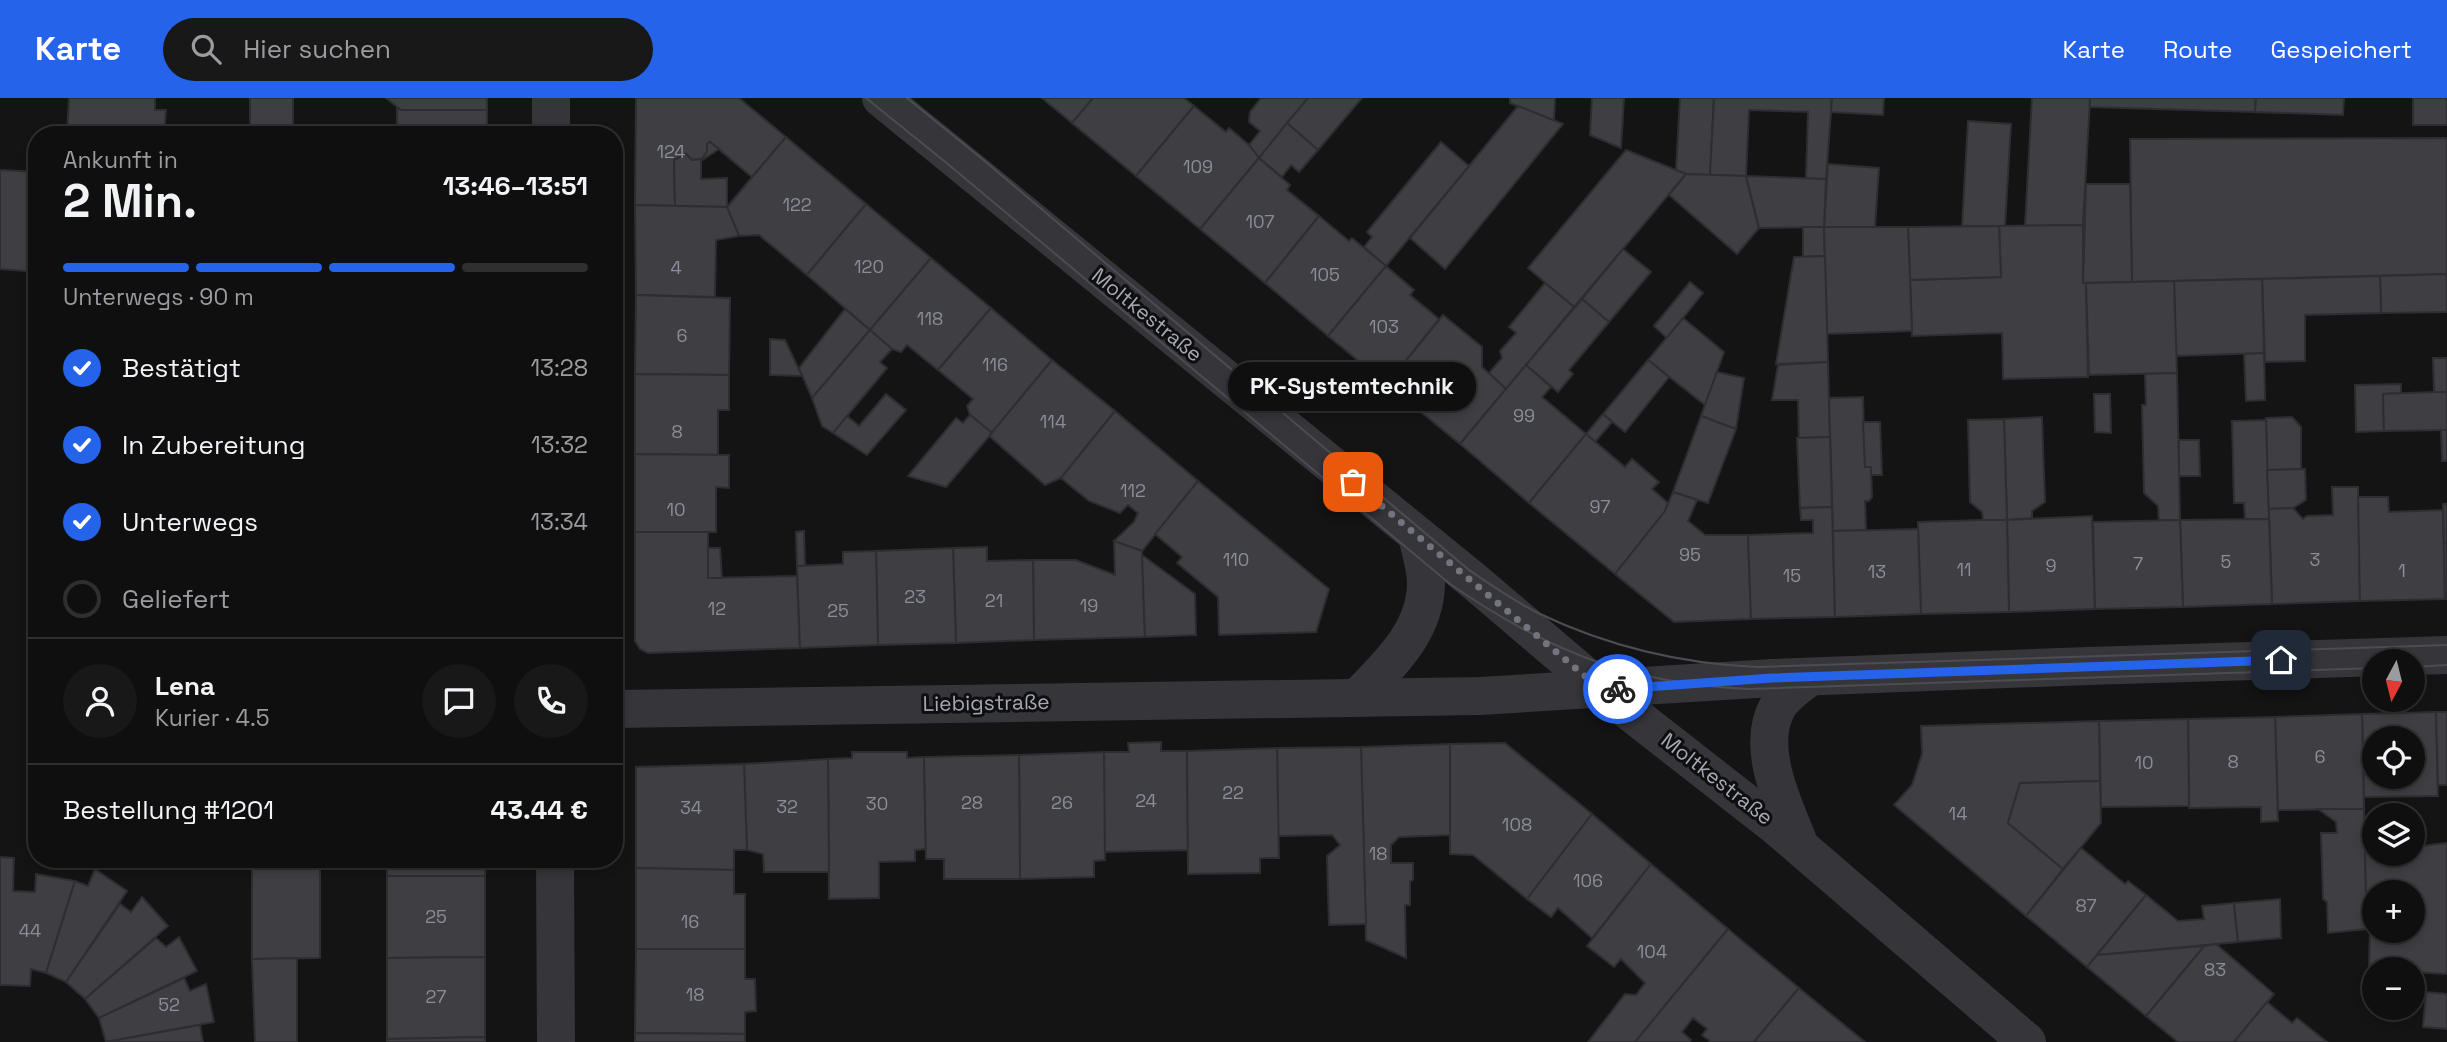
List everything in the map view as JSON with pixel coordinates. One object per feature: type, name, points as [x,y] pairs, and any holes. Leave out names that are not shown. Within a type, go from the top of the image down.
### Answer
[{"type":"street","points":[[551,98],[551,126]]},
{"type":"street","name":"Moltkestraße","points":[[881,98],[1417,535],[1603,691],[1800,846],[2027,1042]]},
{"type":"street","points":[[1358,697],[1407,643],[1417,621],[1426,583],[1417,535]]},
{"type":"street","name":"Liebigstraße","points":[[623,709],[1480,696],[1810,677],[2102,665],[2447,656]]},
{"type":"street","points":[[1800,846],[1772,769],[1770,738],[1778,706],[1810,677]]},
{"type":"street","points":[[555,868],[556,1042]]},
{"type":"building","points":[[69,98],[155,98],[155,110],[166,110],[165,126],[67,126]]},
{"type":"building","points":[[250,98],[293,98],[293,126],[250,126]]},
{"type":"building","points":[[386,98],[487,98],[487,110],[401,110]]},
{"type":"building","points":[[636,98],[739,98],[786,137],[752,177],[710,142],[702,159],[692,160],[686,154],[674,160],[675,206],[635,205]]},
{"type":"building","points":[[1042,98],[1093,98],[1072,123]]},
{"type":"building","points":[[1093,98],[1184,98],[1194,106],[1136,176],[1072,123]]},
{"type":"building","points":[[1261,98],[1308,98],[1259,158],[1249,145],[1260,131],[1249,122],[1250,112]]},
{"type":"building","points":[[1308,98],[1362,98],[1318,150],[1287,123]]},
{"type":"building","points":[[1510,98],[1555,98],[1554,121],[1510,103]]},
{"type":"building","points":[[1592,98],[1624,98],[1621,148],[1590,135]]},
{"type":"building","points":[[1680,98],[1714,98],[1710,175],[1686,174],[1676,170]]},
{"type":"building","points":[[1714,98],[1832,98],[1826,179],[1806,179],[1808,112],[1749,110],[1746,176],[1710,175]]},
{"type":"building","points":[[1832,98],[1884,98],[1883,115],[1831,112]]},
{"type":"building","points":[[2032,98],[2090,98],[2083,225],[2025,226]]},
{"type":"building","points":[[2090,98],[2256,98],[2255,112],[2090,107]]},
{"type":"building","points":[[2256,98],[2344,98],[2343,115],[2255,112]]},
{"type":"building","points":[[2413,98],[2447,98],[2447,125],[2413,125]]},
{"type":"building","points":[[1194,106],[1226,132],[1229,128],[1249,145],[1259,158],[1200,229],[1136,176]]},
{"type":"building","points":[[1518,106],[1563,124],[1445,269],[1410,238]]},
{"type":"building","points":[[397,108],[487,110],[487,126],[397,126]]},
{"type":"building","points":[[1968,121],[2011,124],[2005,226],[1962,226]]},
{"type":"building","points":[[1287,123],[1318,150],[1299,172],[1291,165],[1282,177],[1259,158]]},
{"type":"building","points":[[786,137],[866,204],[807,275],[759,235],[739,236],[727,207]]},
{"type":"building","points":[[2447,138],[2447,274],[2132,282],[2130,139]]},
{"type":"building","points":[[710,142],[719,149],[701,161],[701,179],[727,178],[727,207],[675,206],[674,160],[686,154],[692,160],[702,159]]},
{"type":"building","points":[[1441,142],[1469,166],[1386,266],[1364,247],[1372,237],[1367,232]]},
{"type":"building","points":[[1626,150],[1686,174],[1574,307],[1528,268]]},
{"type":"building","points":[[1259,158],[1290,185],[1287,190],[1319,216],[1265,283],[1200,229]]},
{"type":"building","points":[[1828,164],[1879,168],[1875,227],[1824,227]]},
{"type":"building","points":[[0,170],[28,172],[28,271],[0,269]]},
{"type":"building","points":[[1686,174],[1746,176],[1759,228],[1737,254],[1669,195]]},
{"type":"building","points":[[1746,176],[1826,179],[1824,227],[1759,228]]},
{"type":"building","points":[[2086,184],[2130,184],[2132,282],[2083,283]]},
{"type":"building","points":[[866,204],[931,258],[870,330],[807,275]]},
{"type":"building","points":[[635,205],[727,207],[739,236],[716,240],[715,297],[636,295]]},
{"type":"building","points":[[1319,216],[1349,241],[1352,238],[1386,266],[1328,336],[1265,283]]},
{"type":"building","points":[[2083,225],[2088,377],[2003,379],[2002,333],[1912,336],[1910,280],[2001,277],[1999,226]]},
{"type":"building","points":[[1999,226],[2001,277],[1910,280],[1908,227]]},
{"type":"building","points":[[1803,227],[1824,227],[1825,256],[1803,257]]},
{"type":"building","points":[[1824,227],[1908,227],[1912,331],[1827,334]]},
{"type":"building","points":[[1623,249],[1651,272],[1609,322],[1582,299]]},
{"type":"building","points":[[1825,256],[1828,362],[1776,364],[1794,257]]},
{"type":"building","points":[[931,258],[991,308],[938,370],[907,345],[901,352],[892,349],[870,330]]},
{"type":"building","points":[[1386,266],[1414,290],[1410,295],[1439,319],[1387,384],[1328,336]]},
{"type":"building","points":[[2447,274],[2447,312],[2381,313],[2380,276]]},
{"type":"building","points":[[2380,276],[2381,313],[2305,315],[2305,361],[2265,362],[2262,279]]},
{"type":"building","points":[[2262,279],[2264,353],[2176,356],[2174,281]]},
{"type":"building","points":[[2174,281],[2177,373],[2089,375],[2086,283]]},
{"type":"building","points":[[1690,282],[1703,293],[1667,338],[1654,326]]},
{"type":"building","points":[[1545,283],[1574,307],[1506,389],[1489,373],[1502,358],[1500,351],[1516,333],[1509,327]]},
{"type":"building","points":[[636,295],[730,298],[729,375],[635,374]]},
{"type":"building","points":[[1582,299],[1609,322],[1569,370],[1573,374],[1558,392],[1526,365]]},
{"type":"building","points":[[991,308],[1052,360],[992,433],[970,415],[967,406],[973,399],[938,370]]},
{"type":"building","points":[[845,309],[870,330],[812,398],[799,368]]},
{"type":"building","points":[[1443,315],[1482,347],[1482,367],[1506,389],[1460,444],[1387,384]]},
{"type":"building","points":[[1683,318],[1724,352],[1705,405],[1648,360]]},
{"type":"building","points":[[870,330],[892,349],[880,362],[887,368],[833,433],[822,426],[812,398]]},
{"type":"building","points":[[770,339],[785,340],[802,376],[770,375]]},
{"type":"building","points":[[2264,353],[2265,400],[2246,401],[2244,354]]},
{"type":"building","points":[[2433,358],[2447,358],[2447,392],[2434,392]]},
{"type":"building","points":[[1052,360],[1115,411],[1061,478],[1045,485],[989,436]]},
{"type":"building","points":[[1648,360],[1669,377],[1625,432],[1603,414]]},
{"type":"building","points":[[1828,362],[1830,437],[1799,438],[1798,400],[1772,400],[1778,365]]},
{"type":"building","points":[[1526,365],[1551,387],[1542,397],[1586,434],[1529,503],[1460,444]]},
{"type":"building","points":[[1717,372],[1744,378],[1736,429],[1701,416]]},
{"type":"building","points":[[2177,373],[2180,520],[2159,520],[2158,506],[2144,493],[2142,405],[2146,405],[2145,374]]},
{"type":"building","points":[[635,374],[729,375],[729,410],[718,410],[718,455],[635,454]]},
{"type":"building","points":[[2401,384],[2401,393],[2383,394],[2384,431],[2356,432],[2355,385]]},
{"type":"building","points":[[2447,392],[2447,430],[2384,431],[2383,394]]},
{"type":"building","points":[[886,394],[906,410],[867,455],[833,433],[847,416],[859,426]]},
{"type":"building","points":[[2094,394],[2110,394],[2111,433],[2095,432]]},
{"type":"building","points":[[1863,397],[1865,467],[1871,467],[1872,497],[1865,501],[1866,530],[1833,531],[1829,398]]},
{"type":"building","points":[[1115,411],[1198,481],[1142,551],[1114,541],[1134,522],[1138,513],[1128,505],[1120,513],[1089,501],[1061,478]]},
{"type":"building","points":[[1603,414],[1612,422],[1595,442],[1586,434]]},
{"type":"building","points":[[970,415],[992,433],[946,487],[908,476],[956,418],[963,423]]},
{"type":"building","points":[[1701,416],[1736,429],[1708,503],[1673,492]]},
{"type":"building","points":[[2042,417],[2045,502],[2032,511],[2032,518],[2007,520],[2004,419]]},
{"type":"building","points":[[2292,417],[2301,427],[2301,469],[2267,470],[2266,418]]},
{"type":"building","points":[[2004,419],[2007,520],[1983,520],[1982,512],[1970,502],[1968,420]]},
{"type":"building","points":[[2266,420],[2269,519],[2245,519],[2244,503],[2234,503],[2232,421]]},
{"type":"building","points":[[1863,422],[1880,422],[1882,475],[1871,475],[1871,467],[1865,467]]},
{"type":"building","points":[[2441,430],[2447,430],[2447,461],[2442,461]]},
{"type":"building","points":[[1586,434],[1625,467],[1632,459],[1659,482],[1652,489],[1668,503],[1665,511],[1615,574],[1529,503]]},
{"type":"building","points":[[1830,437],[1832,507],[1800,508],[1797,438]]},
{"type":"building","points":[[2179,440],[2199,440],[2200,476],[2179,476]]},
{"type":"building","points":[[635,454],[729,455],[729,488],[716,487],[716,532],[635,532]]},
{"type":"building","points":[[2305,469],[2306,500],[2293,508],[2269,509],[2267,470]]},
{"type":"building","points":[[1198,481],[1329,589],[1316,632],[1219,635],[1218,597],[1177,563],[1182,557],[1155,534]]},
{"type":"building","points":[[2332,487],[2358,487],[2360,601],[2272,604],[2269,509],[2293,508],[2303,519],[2307,516],[2333,515]]},
{"type":"building","points":[[1673,492],[1697,500],[1688,521],[1705,535],[1748,535],[1751,619],[1674,622],[1615,574],[1665,511]]},
{"type":"building","points":[[2358,497],[2388,497],[2389,512],[2443,510],[2445,599],[2360,601]]},
{"type":"building","points":[[2443,504],[2447,504],[2447,543],[2444,543]]},
{"type":"building","points":[[1832,507],[1835,617],[1751,619],[1748,535],[1813,533],[1813,520],[1801,520],[1800,508]]},
{"type":"building","points":[[2092,516],[2095,609],[2009,612],[2007,520]]},
{"type":"building","points":[[2269,519],[2272,604],[2183,607],[2180,520]]},
{"type":"building","points":[[2007,520],[2009,612],[1921,614],[1918,522]]},
{"type":"building","points":[[2180,520],[2183,607],[2095,609],[2093,522]]},
{"type":"building","points":[[1918,529],[1921,614],[1835,617],[1833,531]]},
{"type":"building","points":[[804,531],[805,566],[797,566],[796,532]]},
{"type":"building","points":[[635,532],[708,532],[708,578],[797,576],[800,648],[648,653],[640,649],[635,641]]},
{"type":"building","points":[[1114,541],[1142,551],[1145,637],[1034,640],[1033,560],[1076,560],[1115,575]]},
{"type":"building","points":[[2444,543],[2447,543],[2447,599],[2445,599]]},
{"type":"building","points":[[987,547],[987,561],[1033,560],[1034,640],[956,643],[953,548]]},
{"type":"building","points":[[708,548],[720,548],[722,578],[708,578]]},
{"type":"building","points":[[953,548],[956,643],[878,645],[876,551]]},
{"type":"building","points":[[876,551],[878,645],[800,648],[797,566],[843,564],[843,552]]},
{"type":"building","points":[[1142,555],[1195,594],[1196,635],[1145,637]]},
{"type":"building","points":[[2436,712],[2438,796],[2364,797],[2364,789],[2425,789],[2425,726],[2362,726],[2362,714]]},
{"type":"building","points":[[2436,712],[2447,712],[2447,785],[2438,785]]},
{"type":"building","points":[[2362,714],[2362,809],[2278,810],[2275,717]]},
{"type":"building","points":[[2275,717],[2278,821],[2261,822],[2261,807],[2189,808],[2188,719]]},
{"type":"building","points":[[2188,719],[2189,806],[2101,807],[2099,721]]},
{"type":"building","points":[[2099,721],[2100,781],[2020,783],[2008,823],[2063,869],[2026,916],[1894,805],[1912,785],[1922,754],[1921,726]]},
{"type":"building","points":[[1161,742],[1161,751],[1187,751],[1188,850],[1104,852],[1104,752],[1129,752],[1128,743]]},
{"type":"building","points":[[1505,743],[1592,814],[1527,899],[1473,855],[1450,854],[1450,744]]},
{"type":"building","points":[[1450,744],[1450,835],[1399,837],[1391,845],[1391,863],[1413,863],[1410,905],[1405,905],[1406,958],[1366,940],[1361,747]]},
{"type":"building","points":[[1361,747],[1366,924],[1329,925],[1327,856],[1340,845],[1332,835],[1278,836],[1277,748]]},
{"type":"building","points":[[1277,748],[1279,858],[1260,858],[1260,873],[1188,874],[1187,751]]},
{"type":"building","points":[[852,752],[907,752],[907,758],[924,757],[926,849],[915,850],[915,861],[879,862],[879,898],[829,899],[828,759],[852,758]]},
{"type":"building","points":[[1104,752],[1105,860],[1094,861],[1094,877],[1020,879],[1019,755]]},
{"type":"building","points":[[1019,755],[1020,879],[944,879],[944,859],[926,859],[924,757]]},
{"type":"building","points":[[828,759],[829,872],[764,872],[763,854],[747,850],[744,764]]},
{"type":"building","points":[[744,764],[747,850],[734,850],[734,870],[636,868],[636,767]]},
{"type":"building","points":[[2100,781],[2101,823],[2063,869],[2008,823],[2020,783]]},
{"type":"building","points":[[2318,809],[2362,809],[2362,866],[2365,866],[2366,880],[2362,880],[2362,930],[2328,933],[2327,902],[2323,899],[2321,833],[2337,833],[2336,822]]},
{"type":"building","points":[[1592,814],[1651,864],[1592,938],[1558,908],[1551,917],[1527,899]]},
{"type":"building","points":[[2447,843],[2447,974],[2425,973],[2425,957],[2369,957],[2370,943],[2425,943],[2425,880],[2366,880],[2365,866],[2425,866],[2425,846]]},
{"type":"building","points":[[2081,848],[2125,884],[2128,881],[2146,895],[2087,967],[2026,916]]},
{"type":"building","points":[[0,857],[14,858],[13,891],[35,892],[36,874],[75,881],[46,973],[31,969],[30,986],[0,985]]},
{"type":"building","points":[[1651,864],[1728,929],[1635,1042],[1588,1042],[1625,994],[1636,995],[1645,983],[1621,959],[1614,967],[1587,946]]},
{"type":"building","points":[[252,868],[320,868],[320,958],[252,959]]},
{"type":"building","points":[[387,868],[485,868],[485,876],[387,876]]},
{"type":"building","points":[[636,868],[734,870],[734,894],[745,894],[745,949],[636,949]]},
{"type":"building","points":[[95,869],[127,891],[66,982],[46,973],[75,881],[88,886]]},
{"type":"building","points":[[387,876],[485,876],[485,957],[387,958]]},
{"type":"building","points":[[2146,895],[2178,921],[2204,919],[2202,906],[2234,903],[2238,942],[2097,955]]},
{"type":"building","points":[[142,897],[168,926],[85,999],[66,982],[120,904],[131,912]]},
{"type":"building","points":[[2280,899],[2281,938],[2238,942],[2234,903]]},
{"type":"building","points":[[1728,929],[1799,988],[1754,1042],[1711,1042],[1702,1035],[1707,1029],[1693,1018],[1682,1032],[1691,1040],[1689,1042],[1635,1042]]},
{"type":"building","points":[[179,937],[197,971],[99,1018],[85,999],[156,938],[166,947]]},
{"type":"building","points":[[2216,944],[2274,994],[2234,1042],[2178,1042],[2146,1016],[2204,946]]},
{"type":"building","points":[[2204,946],[2146,1016],[2087,967],[2097,955]]},
{"type":"building","points":[[636,949],[745,949],[745,979],[755,979],[756,1011],[745,1012],[745,1034],[635,1033]]},
{"type":"building","points":[[485,957],[485,1037],[387,1039],[387,958]]},
{"type":"building","points":[[297,958],[297,1042],[255,1042],[252,959]]},
{"type":"building","points":[[184,978],[190,991],[206,984],[214,1022],[106,1042],[99,1018]]},
{"type":"building","points":[[1799,988],[1865,1042],[1754,1042]]},
{"type":"building","points":[[2426,992],[2447,994],[2447,1029],[2423,1027]]},
{"type":"building","points":[[2267,1002],[2292,1023],[2297,1018],[2327,1042],[2234,1042]]},
{"type":"building","points":[[200,1025],[203,1042],[106,1042]]},
{"type":"building","points":[[635,1033],[745,1034],[745,1042],[635,1042]]},
{"type":"building","points":[[485,1037],[485,1042],[387,1042],[387,1039]]},
{"type":"tram line","points":[[866,98],[1450,584],[1521,628],[1591,660],[1666,680],[1749,689],[2362,668]]},
{"type":"tram line","points":[[907,98],[1469,570],[1529,608],[1591,635],[1673,657],[1758,667],[2447,645]]},
{"type":"tram line","points":[[2426,666],[2447,665]]},
{"type":"way so far","points":[[1353,482],[1603,691],[1618,689]]},
{"type":"place","name":"PK-Systemtechnik","points":[[1353,482]]},
{"type":"route","points":[[1618,689],[1772,678],[2281,660]]}]
